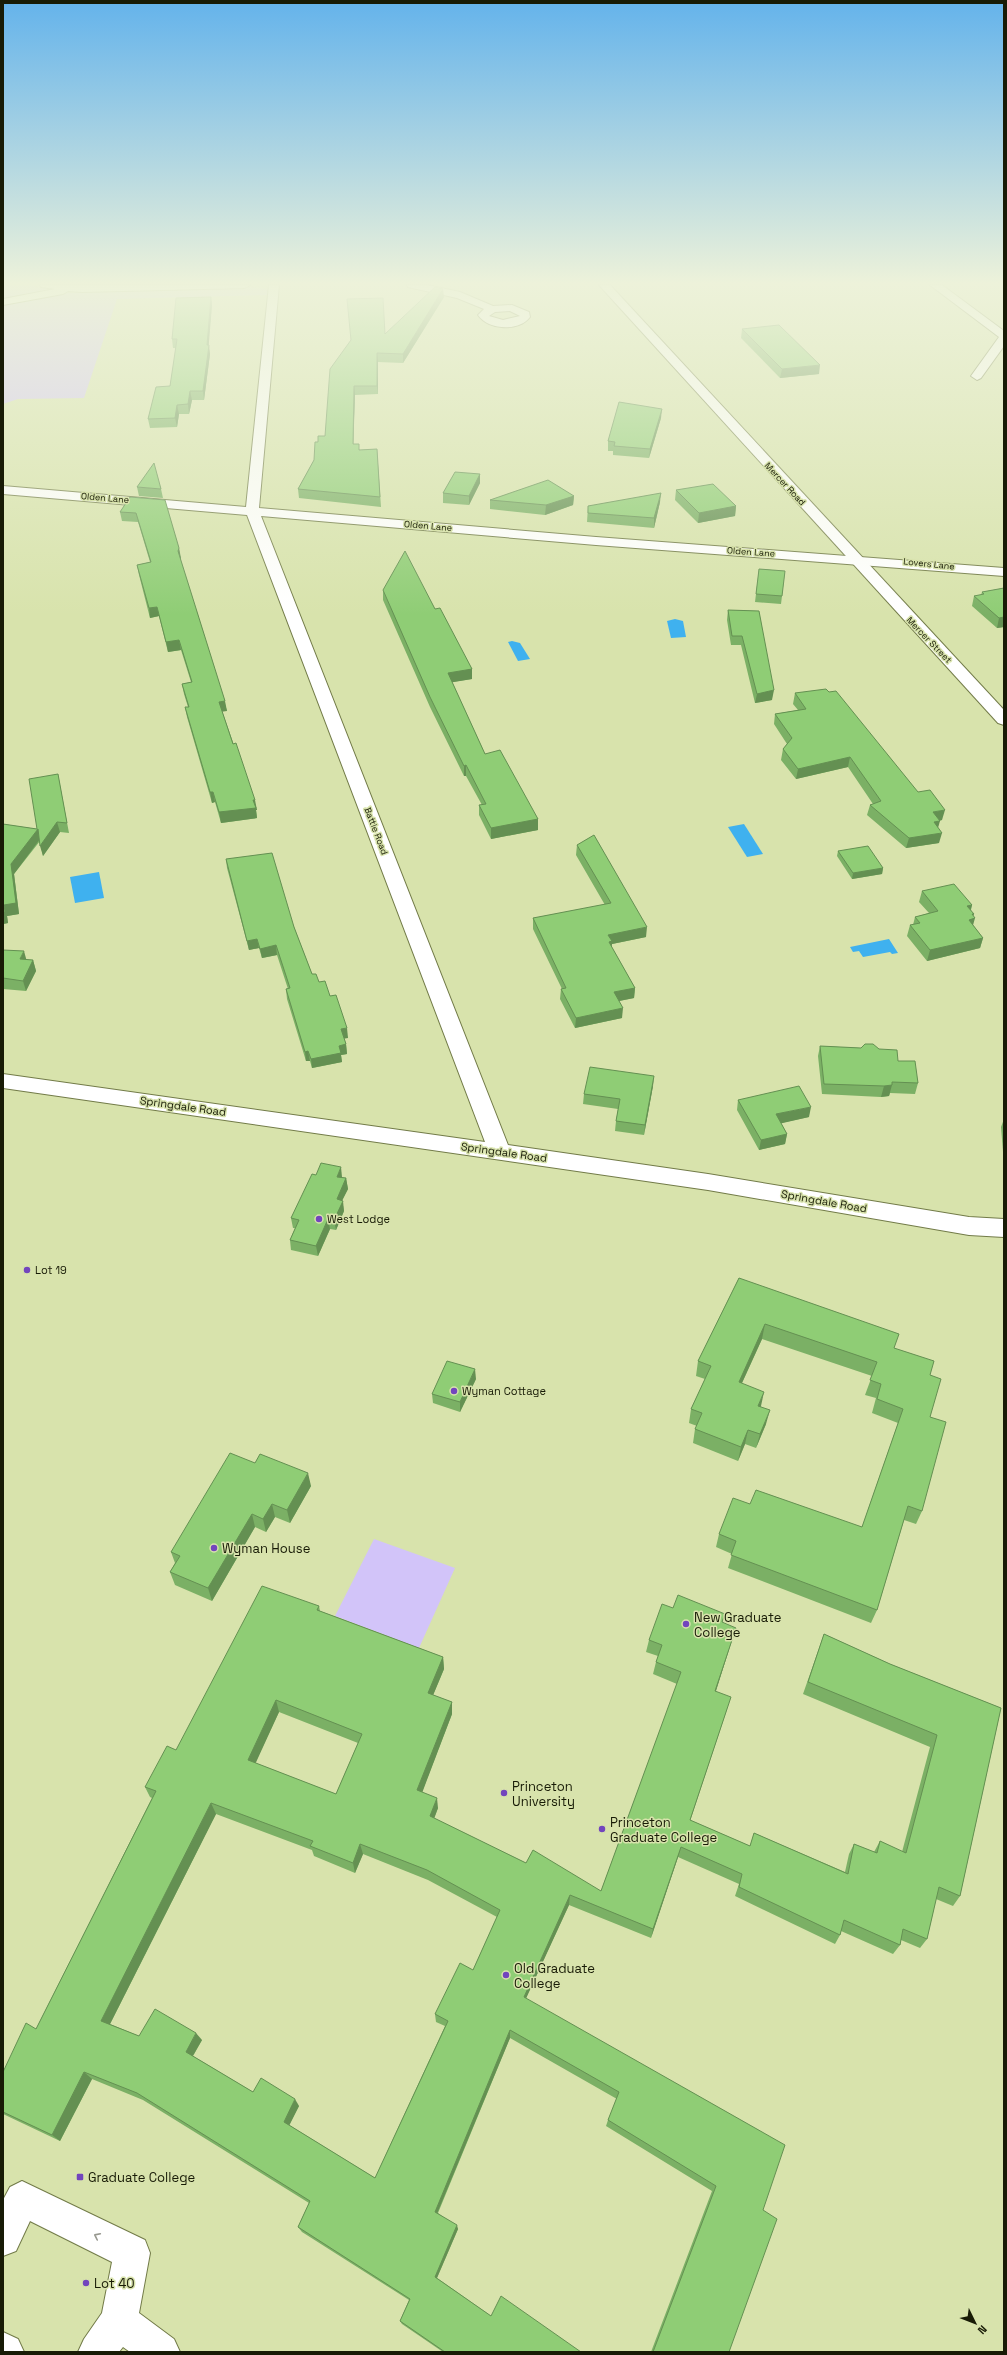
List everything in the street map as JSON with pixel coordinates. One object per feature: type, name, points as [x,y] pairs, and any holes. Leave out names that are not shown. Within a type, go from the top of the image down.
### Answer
[{"type":"street","points":[[252,511],[263,395]]},
{"type":"street","name":"Mercer Road","points":[[704,395],[854,559]]},
{"type":"street","name":"Olden Lane","points":[[3,490],[592,540],[854,559]]},
{"type":"street","name":"Battle Road","points":[[252,511],[499,1151]]},
{"type":"street","name":"Lovers Lane","points":[[854,559],[1004,572]]},
{"type":"street","name":"Mercer Street","points":[[854,559],[1004,720]]},
{"type":"street","name":"Springdale Road","points":[[3,1081],[708,1182],[969,1226],[1004,1228]]},
{"type":"street","points":[[3,2238],[22,2199],[132,2253],[119,2321],[97,2352]]},
{"type":"street","points":[[119,2321],[161,2352]]},
{"type":"shaded area","points":[[3,395],[85,395],[84,398],[18,399],[3,404]]},
{"type":"shaded area","points":[[374,1539],[455,1568],[419,1648],[335,1616]]},
{"type":"water","points":[[675,619],[683,621],[686,637],[671,638],[667,621]]},
{"type":"water","points":[[512,641],[520,643],[530,659],[518,661],[508,642]]},
{"type":"water","points":[[744,824],[763,854],[747,857],[728,827]]},
{"type":"water","points":[[99,872],[104,898],[75,903],[70,877]]},
{"type":"water","points":[[889,939],[898,953],[892,954],[890,952],[863,957],[859,951],[853,952],[850,947]]},
{"type":"building","points":[[154,395],[189,395],[188,404],[177,405],[175,418],[148,419]]},
{"type":"building","points":[[328,395],[354,395],[353,444],[359,444],[359,450],[377,449],[380,497],[298,489],[314,460],[315,442],[318,442],[318,436],[325,436]]},
{"type":"building","points":[[619,402],[662,409],[650,449],[614,446],[615,442],[608,441]]},
{"type":"building","points":[[154,463],[161,489],[137,487]]},
{"type":"building","points":[[455,472],[480,474],[469,496],[443,493]]},
{"type":"building","points":[[548,480],[574,496],[546,505],[490,500]]},
{"type":"building","points":[[713,484],[736,506],[699,513],[676,490]]},
{"type":"building","points":[[661,493],[654,518],[588,513],[588,506]]},
{"type":"building","points":[[130,497],[165,500],[179,548],[178,551],[225,701],[219,702],[233,744],[236,743],[255,800],[253,800],[256,808],[219,812],[213,792],[210,792],[185,707],[189,707],[182,684],[192,682],[179,640],[166,642],[157,607],[149,608],[137,565],[151,562],[136,513],[120,512]]},
{"type":"building","points":[[405,551],[435,609],[440,608],[472,669],[448,673],[485,754],[500,750],[538,819],[491,828],[479,805],[486,804],[466,765],[464,766],[430,697],[383,590]]},
{"type":"building","points":[[759,569],[785,571],[782,596],[756,594]]},
{"type":"building","points":[[1004,588],[1004,617],[999,618],[974,596],[984,594],[982,592]]},
{"type":"building","points":[[728,610],[759,611],[774,690],[757,694],[742,636],[732,636]]},
{"type":"building","points":[[826,689],[829,692],[836,691],[918,792],[930,790],[945,810],[933,812],[940,821],[934,822],[942,833],[909,838],[870,805],[881,801],[850,757],[798,769],[783,749],[792,738],[775,714],[806,709],[795,693]]},
{"type":"building","points":[[58,774],[67,823],[57,822],[40,846],[38,829],[11,864],[16,903],[4,905],[5,912],[3,912],[3,824],[37,829],[29,779]]},
{"type":"building","points":[[594,835],[647,927],[608,935],[612,941],[609,942],[635,988],[614,992],[623,1008],[576,1018],[561,989],[566,988],[533,918],[611,903],[577,845]]},
{"type":"building","points":[[868,846],[883,868],[853,873],[838,851]]},
{"type":"building","points":[[272,853],[294,927],[312,974],[316,974],[319,982],[325,981],[330,996],[336,995],[347,1028],[341,1029],[346,1044],[339,1046],[341,1053],[311,1059],[308,1051],[305,1052],[286,989],[290,988],[276,945],[260,949],[257,939],[247,941],[226,859]]},
{"type":"building","points":[[954,884],[972,905],[967,906],[974,914],[972,914],[975,918],[969,920],[983,938],[930,950],[910,925],[920,923],[915,917],[938,911],[922,891]]},
{"type":"building","points":[[3,950],[24,951],[20,959],[33,960],[23,981],[3,978]]},
{"type":"building","points":[[865,1044],[873,1044],[879,1049],[897,1050],[898,1061],[915,1061],[918,1083],[892,1082],[892,1085],[884,1086],[824,1084],[820,1046],[861,1048]]},
{"type":"building","points":[[590,1067],[654,1076],[645,1125],[616,1121],[620,1099],[584,1094]]},
{"type":"building","points":[[799,1086],[811,1107],[776,1114],[787,1134],[761,1140],[738,1100]]},
{"type":"building","name":"West Lodge","points":[[321,1163],[341,1167],[337,1177],[346,1178],[337,1199],[343,1201],[334,1220],[328,1219],[316,1246],[290,1240],[299,1220],[291,1218],[312,1174],[316,1175]]},
{"type":"building","points":[[739,1278],[899,1334],[894,1348],[934,1361],[930,1375],[941,1379],[930,1417],[946,1422],[922,1511],[908,1506],[877,1610],[731,1555],[736,1541],[719,1534],[733,1498],[750,1504],[756,1490],[862,1527],[903,1409],[877,1399],[881,1384],[870,1380],[877,1362],[765,1324],[739,1382],[764,1392],[758,1406],[770,1410],[760,1434],[748,1430],[741,1447],[695,1429],[702,1413],[691,1409],[711,1366],[698,1361]]},
{"type":"building","name":"Wyman Cottage","points":[[447,1361],[475,1369],[460,1402],[432,1394]]},
{"type":"building","name":"Wyman House","points":[[230,1453],[255,1463],[260,1454],[308,1473],[287,1510],[272,1504],[263,1519],[252,1514],[208,1588],[170,1572],[180,1556],[171,1552]]},
{"type":"building","name":"Old Graduate College","points":[[262,1586],[319,1606],[317,1610],[443,1657],[428,1693],[452,1702],[417,1790],[437,1798],[430,1816],[526,1863],[533,1850],[601,1891],[681,1672],[656,1662],[662,1645],[649,1640],[662,1604],[673,1608],[678,1595],[725,1614],[722,1622],[736,1628],[715,1691],[731,1697],[690,1820],[750,1846],[754,1833],[848,1874],[854,1844],[877,1853],[880,1841],[906,1853],[937,1735],[808,1682],[824,1634],[890,1664],[1001,1708],[960,1896],[939,1887],[927,1939],[903,1929],[900,1945],[844,1920],[840,1935],[739,1887],[742,1874],[681,1847],[653,1929],[570,1895],[524,1997],[785,2145],[763,2210],[777,2219],[729,2352],[653,2352],[716,2186],[608,2120],[619,2092],[510,2030],[435,2212],[457,2225],[435,2277],[491,2316],[501,2296],[581,2352],[445,2352],[400,2321],[410,2299],[298,2227],[310,2201],[137,2093],[84,2072],[52,2135],[3,2112],[3,2072],[26,2023],[36,2029],[156,1791],[145,1787],[167,1746],[176,1750]],"holes":[[[276,1700],[362,1734],[336,1794],[248,1760]],[[211,1803],[313,1841],[310,1846],[353,1863],[360,1844],[427,1870],[500,1910],[473,1970],[460,1963],[435,2014],[448,2021],[375,2178],[284,2122],[295,2099],[261,2078],[253,2092],[186,2052],[196,2033],[155,2009],[139,2036],[101,2021]]]},
{"type":"place","name":"West Lodge","points":[[319,1219]]},
{"type":"place","name":"Lot 19","points":[[27,1270]]},
{"type":"place","name":"Wyman Cottage","points":[[454,1391]]},
{"type":"place","name":"Wyman House","points":[[214,1548]]},
{"type":"place","name":"New Graduate College","points":[[686,1624]]},
{"type":"place","name":"Princeton University","points":[[504,1793]]},
{"type":"place","name":"Princeton Graduate College","points":[[602,1829]]},
{"type":"place","name":"Old Graduate College","points":[[506,1975]]},
{"type":"place","name":"Graduate College","points":[[80,2177]]},
{"type":"place","name":"Lot 40","points":[[86,2283]]}]
